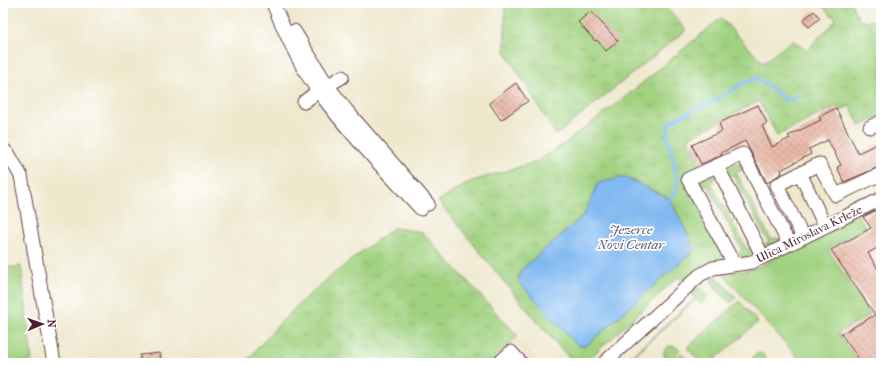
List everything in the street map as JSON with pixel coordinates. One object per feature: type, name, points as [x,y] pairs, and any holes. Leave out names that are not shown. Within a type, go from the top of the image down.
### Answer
[{"type":"street","points":[[273,3],[299,59],[323,88],[347,111],[424,206]]},
{"type":"street","points":[[282,3],[292,27],[323,88]]},
{"type":"street","points":[[304,102],[323,88],[342,77]]},
{"type":"street","points":[[3,149],[9,155],[21,176],[54,363]]},
{"type":"street","points":[[734,264],[688,179],[743,154],[789,244]]},
{"type":"street","points":[[803,237],[777,185],[800,173],[819,164],[846,216]]},
{"type":"street","points":[[717,166],[763,257]]},
{"type":"street","points":[[800,173],[825,226]]},
{"type":"street","points":[[836,195],[881,174]]},
{"type":"street","name":"Ulica Miroslava Krleže","points":[[604,363],[700,275],[713,268],[752,262],[881,199]]},
{"type":"street","points":[[499,363],[511,352],[521,363]]},
{"type":"shaded area","points":[[517,337],[541,363],[489,363]]},
{"type":"green space","points":[[505,3],[663,3],[686,30],[556,135],[505,51]]},
{"type":"green space","points":[[820,3],[851,3],[860,21],[881,20],[881,117],[860,126],[850,106],[840,111],[836,106],[777,136],[759,101],[688,138],[702,170],[686,175],[723,257],[721,260],[704,264],[683,282],[678,277],[589,359],[589,363],[574,363],[522,303],[438,201],[472,181],[536,162],[561,146],[629,94],[721,18],[763,63],[793,40],[806,51],[836,20]],"holes":[[[625,177],[670,199],[521,270],[584,215],[589,206]]]},
{"type":"green space","points":[[736,164],[741,164],[745,169],[736,172],[771,239],[777,238],[780,240],[768,248],[765,249],[760,244],[769,243],[733,175],[726,176],[724,172],[727,168]]},
{"type":"green space","points":[[711,175],[716,175],[717,177],[711,183],[747,250],[751,246],[754,253],[752,255],[736,258],[742,250],[707,184],[702,187],[700,183],[702,180]]},
{"type":"green space","points":[[857,214],[866,228],[828,249],[870,315],[838,333],[859,363],[803,363],[722,273],[745,271],[760,266]]},
{"type":"green space","points":[[393,228],[422,232],[518,336],[489,363],[245,363],[275,328],[306,297],[343,266]]},
{"type":"green space","points":[[21,266],[32,361],[3,363],[3,268]]},
{"type":"green space","points":[[711,276],[716,276],[736,298],[731,303],[716,289],[712,282]]},
{"type":"green space","points":[[696,288],[702,289],[705,292],[705,301],[701,304],[696,299],[626,363],[624,363],[695,298],[691,292]]},
{"type":"green space","points":[[739,301],[758,322],[711,363],[701,363],[687,348]]},
{"type":"green space","points":[[670,346],[676,347],[680,350],[669,362],[664,355],[664,351]]},
{"type":"green space","points":[[681,353],[687,359],[682,363],[671,363]]},
{"type":"green space","points":[[760,353],[765,356],[767,363],[756,363],[752,358]]},
{"type":"water","name":"Jezerce Novi Centar","points":[[625,177],[670,199],[695,249],[586,346],[577,345],[518,281],[521,270],[584,215],[598,183]]},
{"type":"building","points":[[591,11],[618,41],[606,51],[578,22]]},
{"type":"building","points":[[814,11],[820,18],[809,27],[803,20]]},
{"type":"building","points":[[516,83],[528,101],[501,120],[489,103]]},
{"type":"building","points":[[758,105],[767,123],[762,126],[772,147],[790,138],[788,136],[821,120],[819,117],[836,108],[858,153],[881,142],[881,166],[844,182],[837,167],[841,165],[828,140],[809,149],[811,154],[781,170],[782,173],[767,183],[745,141],[721,153],[722,155],[701,164],[692,145],[722,131],[719,123]]},
{"type":"building","points":[[881,208],[881,246],[868,253],[881,274],[881,363],[862,363],[841,334],[875,315],[831,250],[871,228],[863,217]]},
{"type":"building","points":[[160,353],[161,363],[140,363],[140,355]]},
{"type":"waterway","points":[[670,199],[676,190],[677,181],[668,139],[668,124],[686,113],[716,100],[744,83],[757,78],[787,101],[800,96]]}]
